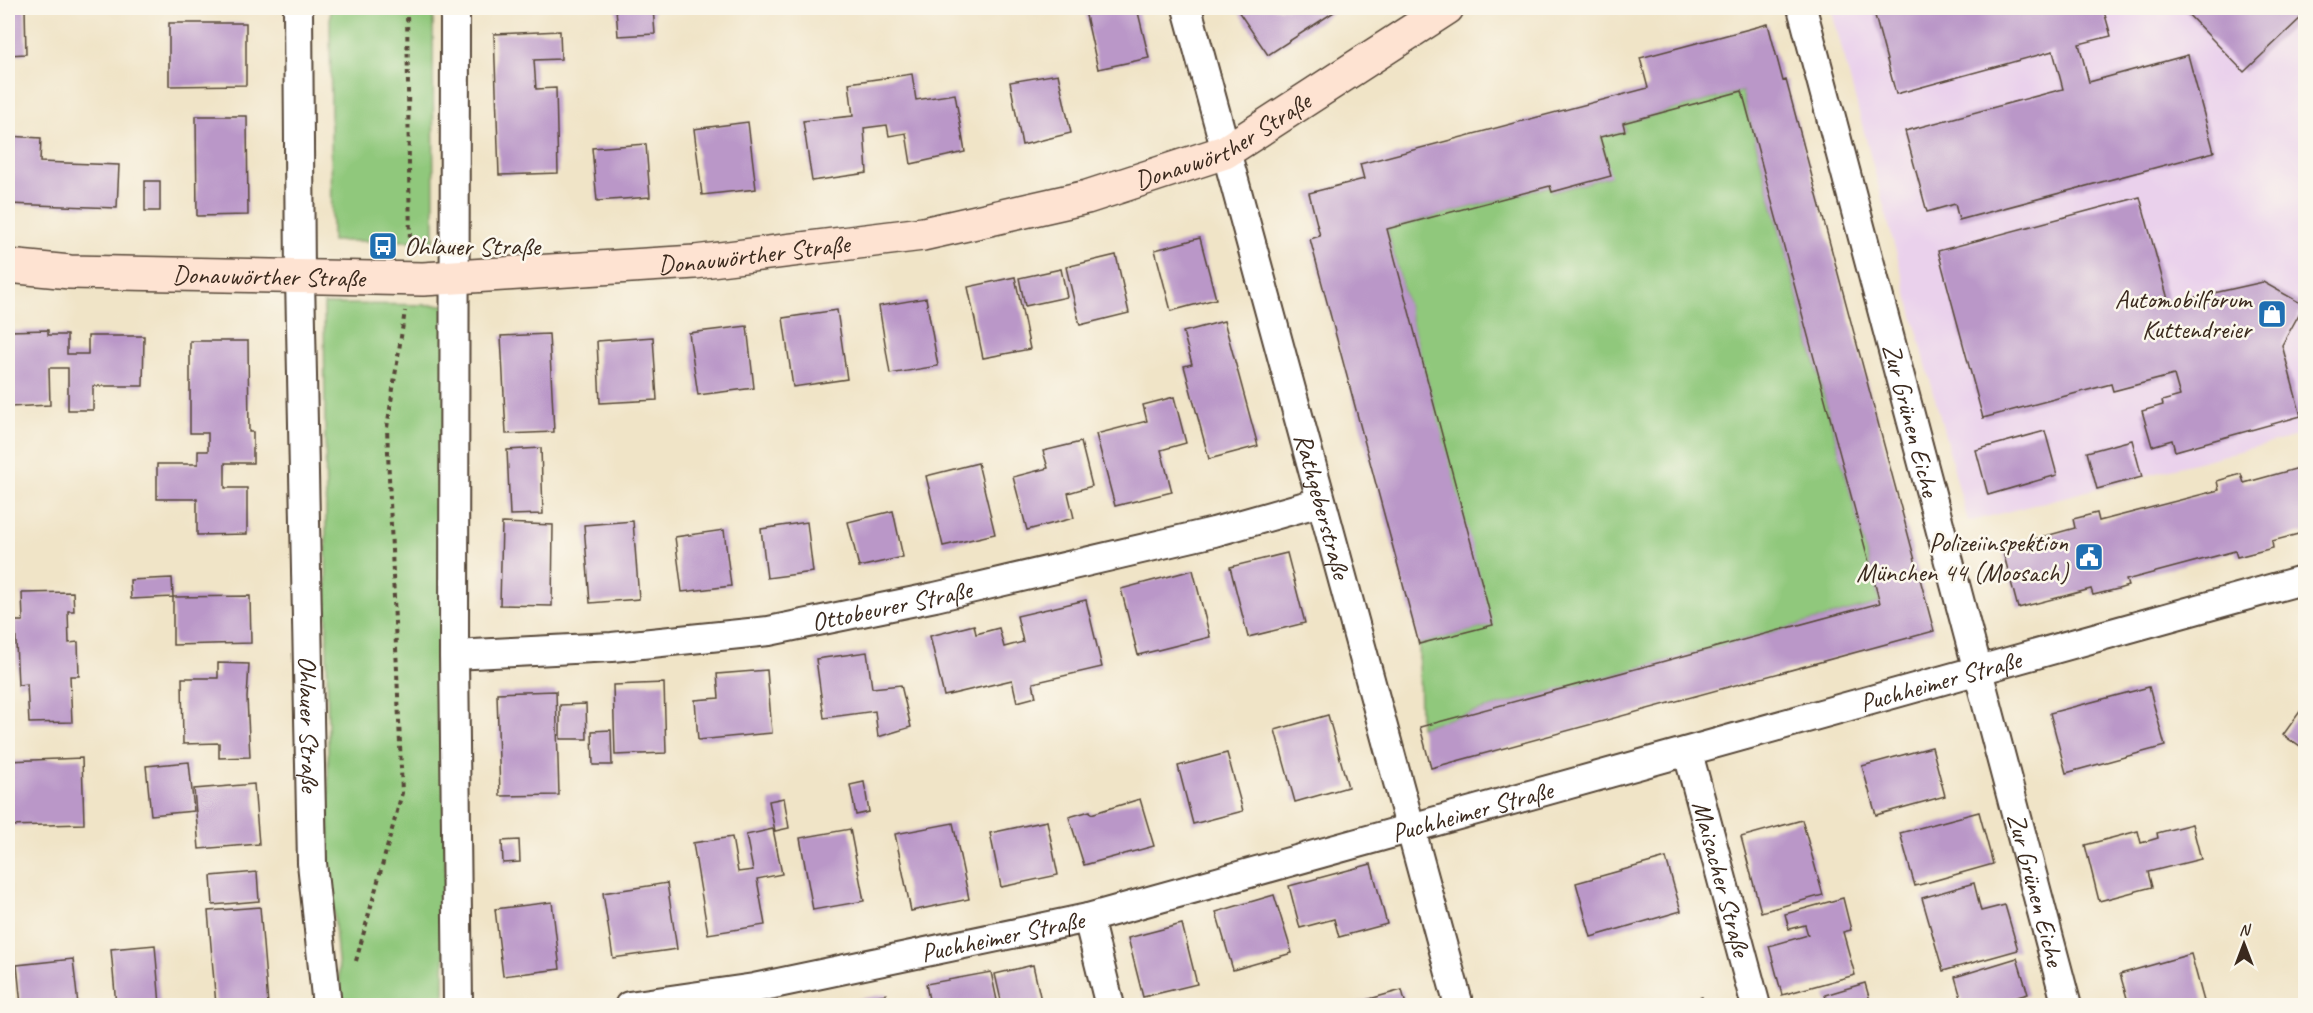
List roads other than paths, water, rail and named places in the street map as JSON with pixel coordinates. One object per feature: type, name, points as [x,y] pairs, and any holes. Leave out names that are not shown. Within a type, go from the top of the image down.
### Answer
[{"type":"street","name":"Ohlauer Straße","points":[[298,8],[300,278],[312,863],[327,1005]]},
{"type":"street","points":[[455,8],[454,655],[458,1005]]},
{"type":"street","name":"Rathgeberstraße","points":[[1187,8],[1459,1005]]},
{"type":"street","name":"Donauwörther Straße","points":[[8,266],[70,272],[423,279],[695,262],[923,234],[1087,197],[1225,152],[1447,8]]},
{"type":"street","name":"Zur Grünen Eiche","points":[[1802,8],[2067,1005]]},
{"type":"street","name":"Ottobeurer Straße","points":[[454,655],[612,647],[769,631],[935,597],[1214,532],[1320,502]]},
{"type":"street","name":"Puchheimer Straße","points":[[629,1005],[754,997],[1088,918],[1410,827],[1688,753],[1911,690],[1976,669],[2306,579]]},
{"type":"street","name":"Maisacher Straße","points":[[1688,753],[1756,1005]]},
{"type":"street","points":[[1088,918],[1110,1005]]},
{"type":"place","name":"Ohlauer Straße","points":[[383,246]]},
{"type":"place","name":"Automobilforum Kuttendreier","points":[[2272,314]]},
{"type":"place","name":"Polizeiinspektion München 44 (Moosach)","points":[[2089,557]]}]
